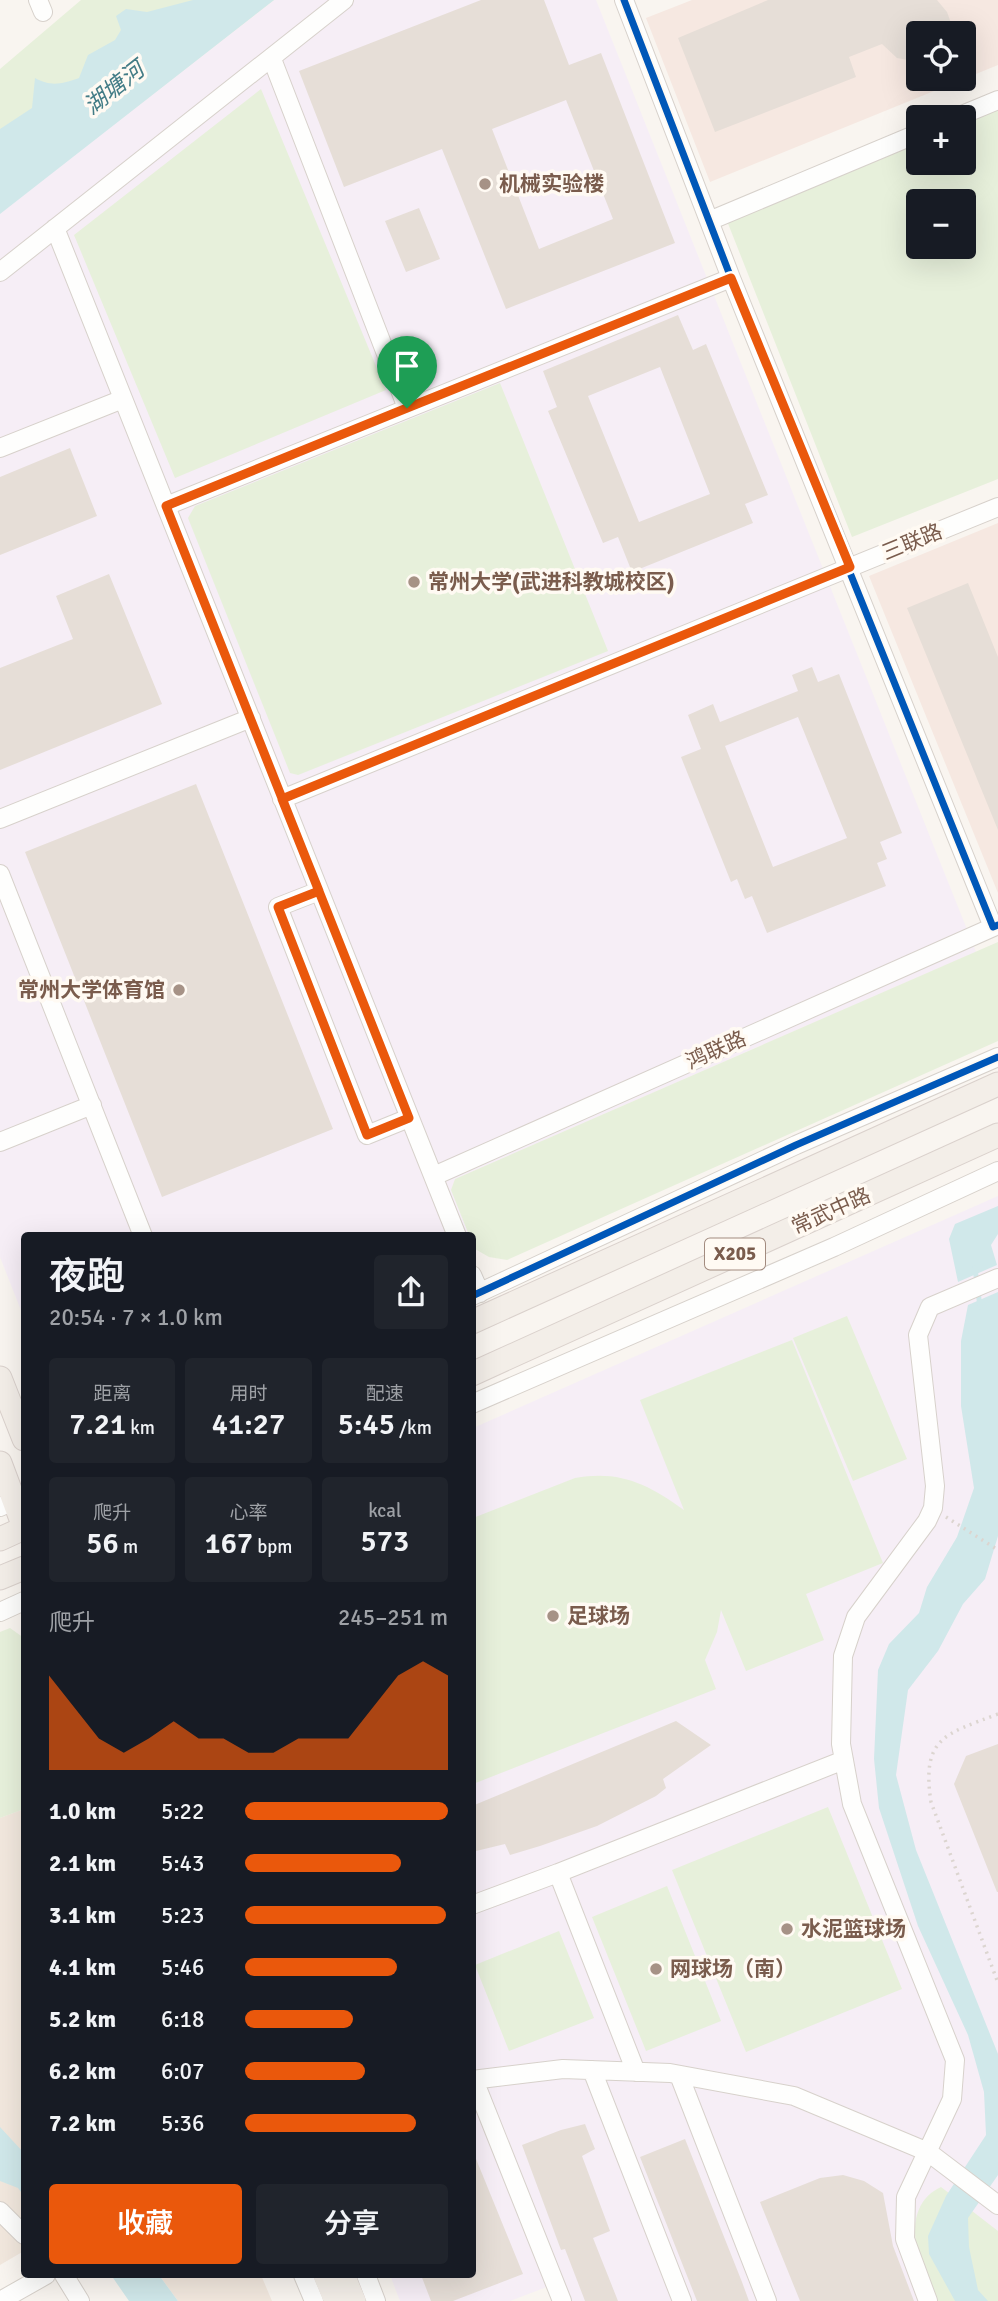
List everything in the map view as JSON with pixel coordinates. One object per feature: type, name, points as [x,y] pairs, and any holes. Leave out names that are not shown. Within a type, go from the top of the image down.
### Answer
[{"type":"main road","name":"X205","points":[[476,1320],[998,1084]]},
{"type":"main road","name":"常武中路","points":[[476,1372],[998,1135]]},
{"type":"main road","points":[[0,1378],[21,1431]]},
{"type":"main road","points":[[0,1463],[21,1520]]},
{"type":"main road","points":[[0,1539],[21,1528]]},
{"type":"main road","points":[[0,1578],[21,1568]]},
{"type":"main road","points":[[326,2278],[336,2301]]},
{"type":"main road","points":[[344,2278],[354,2301]]},
{"type":"street","points":[[0,272],[344,0]]},
{"type":"street","points":[[624,0],[731,278],[995,926]]},
{"type":"street","points":[[272,59],[407,408]]},
{"type":"street","points":[[976,109],[998,100]]},
{"type":"street","points":[[709,220],[906,138]]},
{"type":"street","points":[[55,228],[455,1232]]},
{"type":"street","points":[[166,506],[731,278]]},
{"type":"street","points":[[0,448],[123,399]]},
{"type":"street","name":"三联路","points":[[282,799],[998,507]]},
{"type":"street","points":[[0,819],[251,718]]},
{"type":"street","points":[[0,874],[141,1232]]},
{"type":"street","points":[[319,891],[278,907],[367,1135],[409,1118]]},
{"type":"street","name":"鸿联路","points":[[434,1176],[995,926]]},
{"type":"street","points":[[476,1295],[796,1145],[998,1057]]},
{"type":"street","points":[[0,1142],[92,1105]]},
{"type":"street","points":[[476,1402],[834,1247],[998,1171]]},
{"type":"street","points":[[928,2301],[905,2239],[906,2197],[953,2099],[955,2060],[852,1804],[841,1744],[843,1656],[856,1617],[927,1521],[933,1508],[935,1486],[918,1335],[930,1307],[998,1278]]},
{"type":"street","points":[[0,1612],[21,1602]]},
{"type":"street","points":[[476,1904],[844,1760]]},
{"type":"street","points":[[558,1873],[636,2072]]},
{"type":"street","points":[[476,2080],[564,2069],[636,2072],[679,2075],[794,2096],[928,2152],[994,2203]]},
{"type":"street","points":[[592,2070],[682,2301]]},
{"type":"street","points":[[679,2075],[767,2301]]},
{"type":"street","points":[[476,2087],[562,2301]]},
{"type":"street","points":[[0,2211],[21,2232]]},
{"type":"street","points":[[0,2301],[42,2278]]},
{"type":"street","points":[[66,2278],[80,2301]]},
{"type":"street","points":[[304,2278],[314,2301]]},
{"type":"street","points":[[367,2278],[376,2301]]},
{"type":"path","points":[[955,1522],[998,1550]]},
{"type":"path","points":[[998,1714],[946,1734],[935,1745],[928,1781],[930,1802],[998,1983]]},
{"type":"shaded area","name":"常州大学(武进科教城校区)","points":[[274,0],[596,0],[976,952],[455,1179],[451,1190],[468,1232],[21,1232],[21,1310],[0,1257],[0,213]]},
{"type":"shaded area","points":[[692,0],[998,0],[998,65],[976,74],[976,21],[906,21],[906,91],[934,91],[710,182],[646,18]]},
{"type":"shaded area","points":[[998,523],[998,893],[869,576]]},
{"type":"shaded area","points":[[998,1196],[998,2301],[559,2301],[552,2285],[510,2301],[400,2301],[391,2278],[476,2278],[476,1427]]},
{"type":"shaded area","points":[[21,1810],[21,2253],[0,2265],[0,1818]]},
{"type":"shaded area","points":[[161,2278],[262,2278],[272,2301],[178,2301]]},
{"type":"green space","points":[[81,0],[274,0],[0,213],[0,69]]},
{"type":"green space","points":[[261,89],[386,390],[175,478],[74,235]]},
{"type":"green space","points":[[998,108],[998,479],[852,537],[727,221],[906,147],[906,175],[976,175],[976,118]]},
{"type":"green space","points":[[500,383],[608,651],[298,775],[290,773],[188,518],[195,506]]},
{"type":"green space","points":[[998,942],[998,1041],[507,1260],[489,1257],[476,1250],[476,1232],[468,1232],[451,1190],[455,1179]]},
{"type":"green space","points":[[847,1316],[907,1459],[853,1481],[793,1338]]},
{"type":"green space","points":[[792,1340],[883,1563],[806,1594],[824,1640],[746,1671],[721,1610],[717,1632],[705,1660],[716,1689],[476,1783],[476,1517],[575,1478],[591,1476],[633,1481],[684,1510],[640,1400]]},
{"type":"green space","points":[[10,1628],[21,1636],[21,1810],[0,1818],[0,1632]]},
{"type":"green space","name":"水泥篮球场","points":[[828,1807],[902,1989],[746,2052],[672,1870]]},
{"type":"green space","name":"网球场（南）","points":[[667,1886],[721,2021],[646,2051],[592,1917]]},
{"type":"green space","points":[[559,1931],[594,2018],[509,2051],[476,1965]]},
{"type":"green space","points":[[941,2187],[998,2231],[998,2301],[937,2301],[930,2288],[918,2257],[915,2224],[919,2209],[927,2196]]},
{"type":"water","name":"湖塘河","points":[[193,0],[274,0],[0,214],[0,129],[32,108],[35,78],[57,84],[79,78],[88,55],[115,40],[121,30],[116,16],[126,9],[147,12]]},
{"type":"water","points":[[998,1206],[998,1234],[991,1245],[997,1265],[958,1282],[949,1239],[955,1224]]},
{"type":"water","points":[[998,1292],[998,1536],[985,1579],[963,1604],[938,1651],[908,1690],[896,1775],[916,1850],[998,2054],[998,2175],[968,2218],[969,2247],[978,2290],[988,2301],[955,2301],[929,2254],[928,2236],[946,2196],[986,2135],[984,2092],[968,2035],[918,1926],[879,1808],[874,1759],[878,1670],[889,1644],[919,1613],[927,1587],[957,1537],[974,1488],[961,1406],[961,1341],[968,1305]]},
{"type":"water","points":[[0,2127],[21,2150],[21,2192],[18,2188],[0,2181]]},
{"type":"water","points":[[113,2278],[161,2278],[178,2301],[129,2301]]},
{"type":"building","points":[[481,0],[544,0],[569,65],[601,53],[675,243],[506,309],[442,149],[344,187],[299,71]],"holes":[[[566,100],[613,219],[539,249],[492,129]]]},
{"type":"building","points":[[768,0],[937,0],[950,21],[906,21],[906,60],[897,58],[882,44],[849,57],[856,77],[715,132],[678,38]]},
{"type":"building","points":[[419,208],[440,259],[406,272],[385,221]]},
{"type":"building","points":[[678,315],[693,350],[706,344],[768,495],[745,504],[753,523],[632,572],[618,537],[603,543],[548,411],[557,407],[543,371]],"holes":[[[660,367],[710,494],[639,522],[588,396]]]},
{"type":"building","points":[[70,448],[97,516],[0,555],[0,477]]},
{"type":"building","points":[[109,574],[162,704],[0,770],[0,668],[73,639],[56,596]]},
{"type":"building","points":[[968,583],[998,657],[998,830],[907,608]]},
{"type":"building","points":[[812,667],[818,682],[839,674],[902,833],[880,842],[887,859],[877,863],[886,886],[767,933],[752,896],[745,899],[737,879],[731,882],[681,757],[701,749],[688,715],[713,704],[720,722],[798,691],[792,675]],"holes":[[[798,717],[847,838],[773,867],[725,746]]]},
{"type":"building","name":"常州大学体育馆","points":[[196,784],[333,1129],[162,1197],[25,852]]},
{"type":"building","points":[[676,1721],[711,1745],[663,1779],[666,1788],[656,1796],[597,1826],[510,1855],[505,1844],[476,1851],[476,1804]]},
{"type":"building","points":[[998,1744],[997,1892],[954,1784],[966,1756]]},
{"type":"building","points":[[585,2124],[595,2149],[582,2156],[610,2231],[593,2238],[618,2301],[585,2301],[565,2249],[561,2250],[522,2145]]},
{"type":"building","points":[[685,2139],[749,2301],[697,2301],[640,2157]]},
{"type":"building","points":[[476,2159],[523,2274],[453,2301],[431,2301],[422,2278],[476,2278]]},
{"type":"building","points":[[843,2175],[864,2181],[883,2193],[893,2246],[914,2301],[800,2301],[760,2202],[820,2178]]},
{"type":"waterway","points":[[975,1268],[980,1307]]},
{"type":"cycle path","points":[[624,0],[731,278],[993,927],[998,925]]},
{"type":"cycle path","points":[[476,1294],[796,1145],[998,1057]]},
{"type":"place","name":"机械实验楼","points":[[485,184]]},
{"type":"place","name":"常州大学(武进科教城校区)","points":[[414,582]]},
{"type":"place","name":"常州大学体育馆","points":[[179,990]]},
{"type":"place","name":"足球场","points":[[553,1616]]},
{"type":"place","name":"水泥篮球场","points":[[787,1929]]},
{"type":"place","name":"网球场（南）","points":[[656,1969]]},
{"type":"route","points":[[407,408],[166,506],[251,718],[282,799],[319,891],[409,1118],[367,1135],[278,907],[319,891],[282,799],[850,567],[731,278],[407,408]]}]
